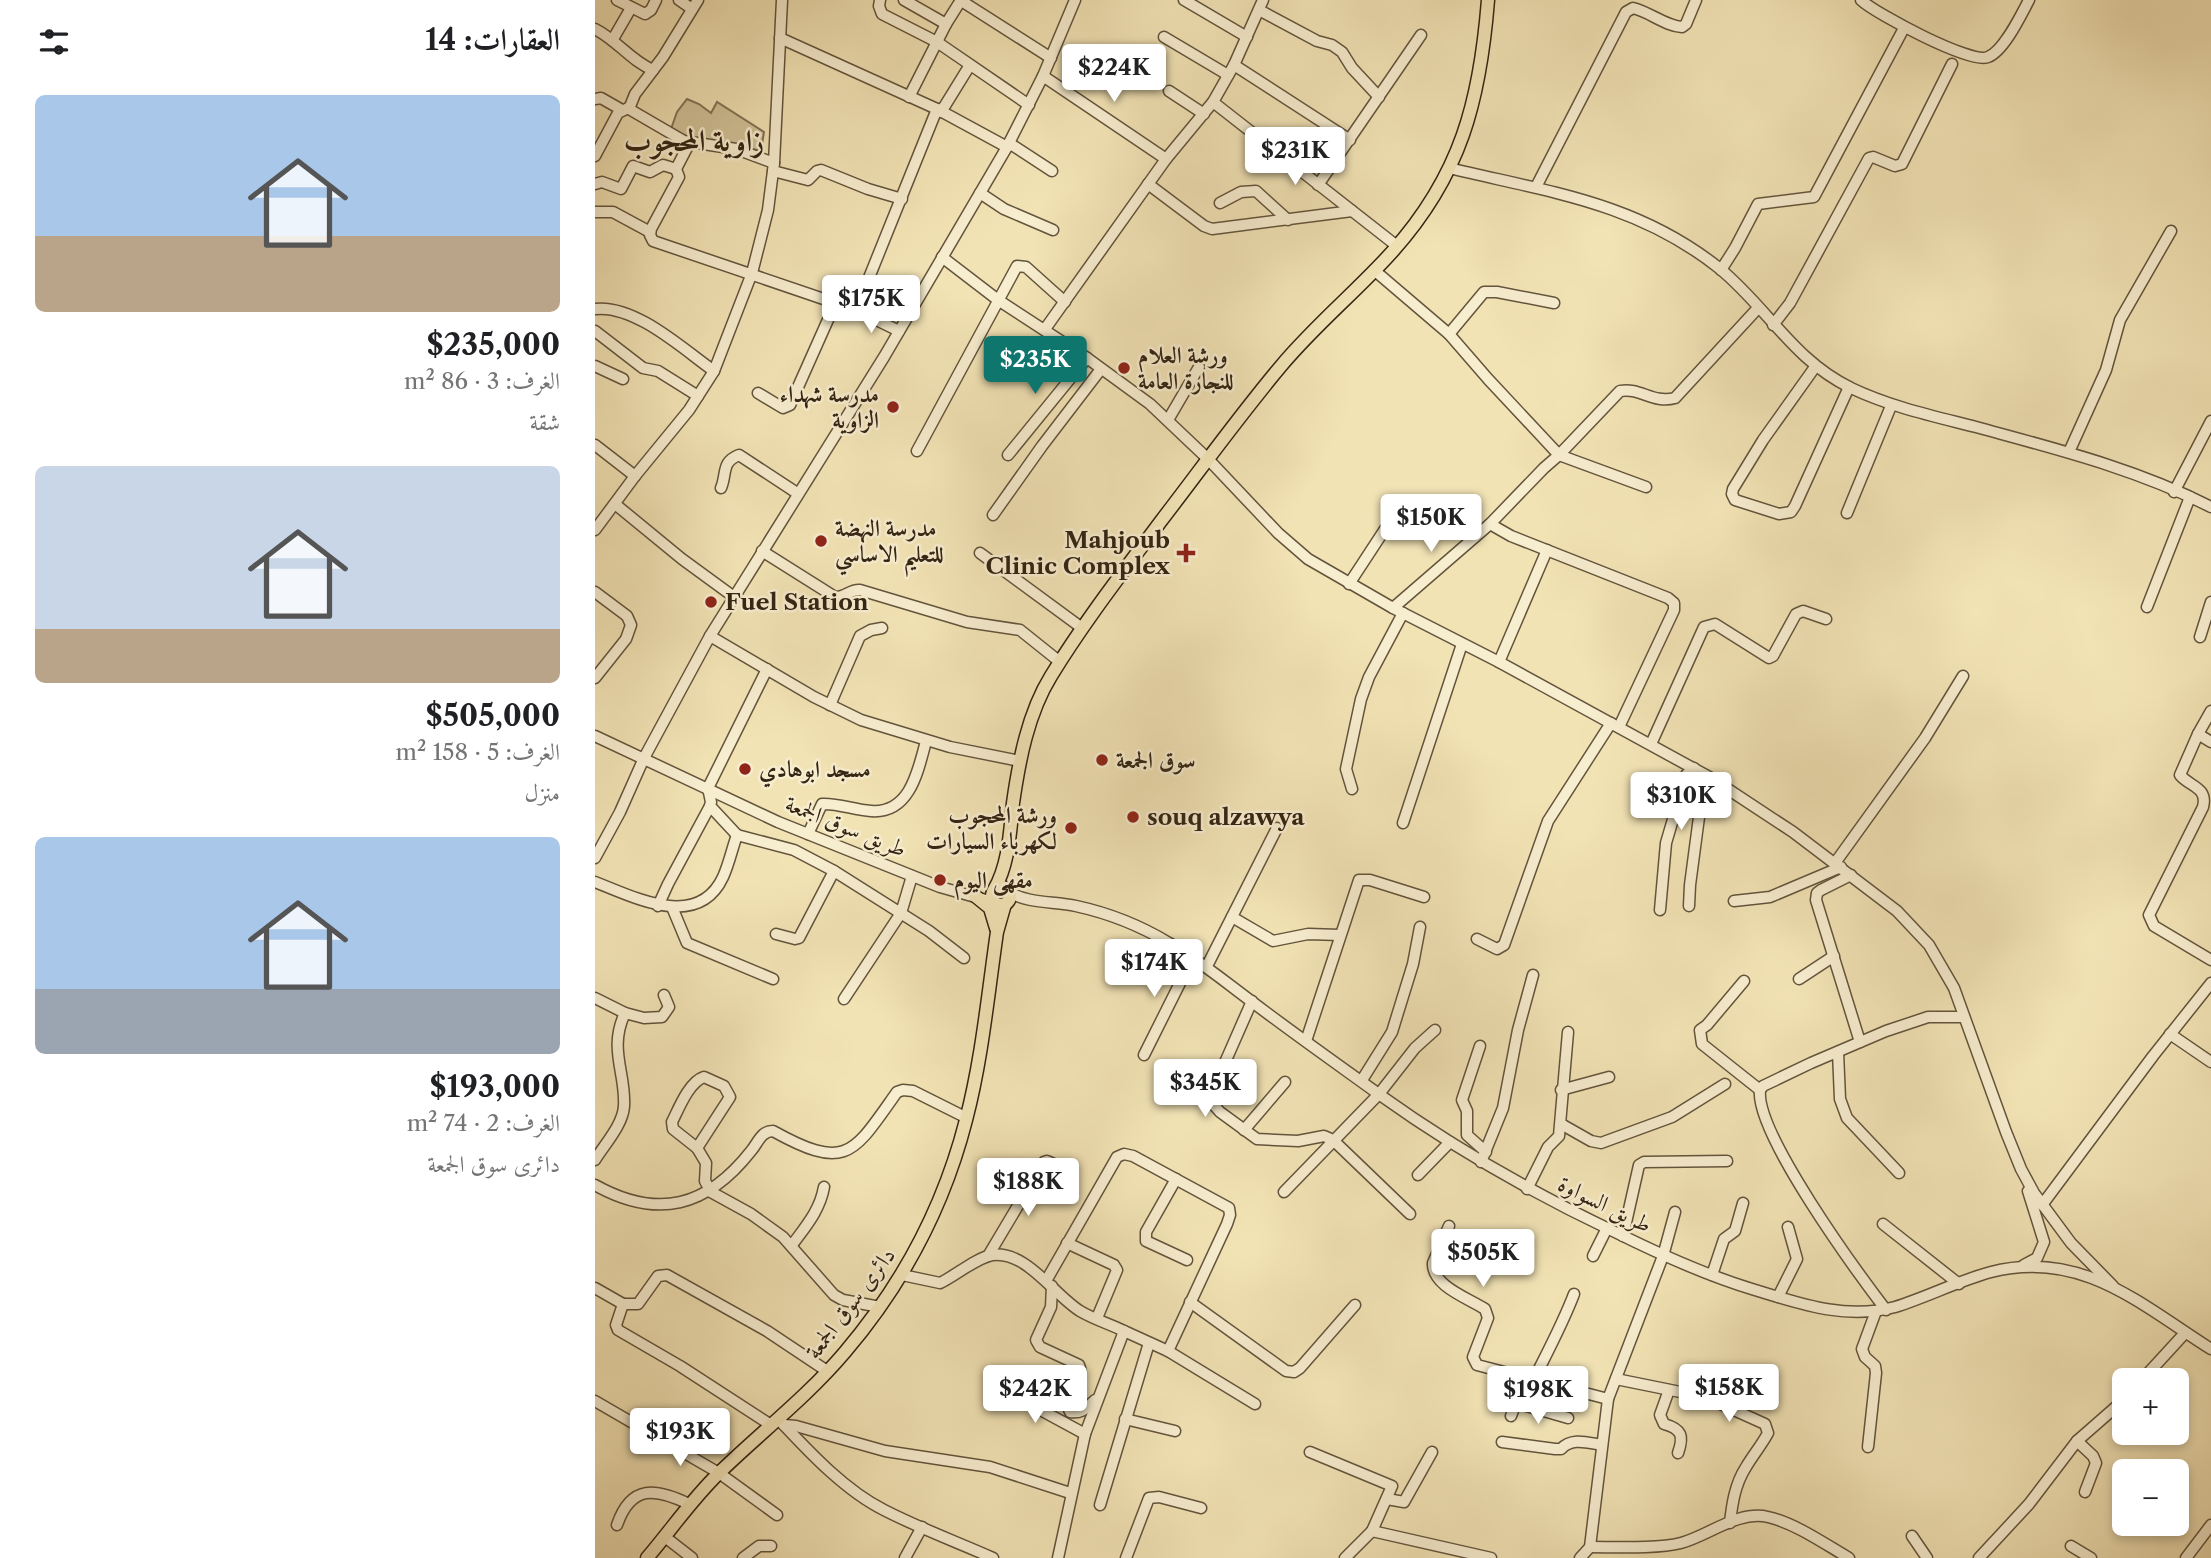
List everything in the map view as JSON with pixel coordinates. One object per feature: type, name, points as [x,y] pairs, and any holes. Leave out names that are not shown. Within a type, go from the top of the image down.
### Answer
[{"type":"main road","points":[[1020,761],[1043,689],[1082,628],[1245,408],[1300,344],[1374,271],[1421,216],[1449,168],[1468,124],[1482,63],[1488,0]]},
{"type":"main road","name":"دائرى سوق الجمعة","points":[[647,1558],[689,1504],[719,1473],[777,1423],[827,1371],[880,1307],[902,1275],[937,1206],[967,1118],[998,927],[1020,761]]},
{"type":"main road","points":[[972,895],[990,908],[998,927]]},
{"type":"main road","points":[[998,927],[1007,911],[1024,899]]},
{"type":"street","points":[[617,0],[643,14],[648,13],[656,0]]},
{"type":"street","points":[[595,156],[618,113],[625,109],[653,71],[695,4],[679,0]]},
{"type":"street","points":[[595,530],[698,396],[726,347],[752,273],[768,210],[774,167],[782,0]]},
{"type":"street","points":[[880,0],[882,14],[937,42],[1029,105]]},
{"type":"street","points":[[904,0],[946,24]]},
{"type":"street","points":[[909,97],[961,0],[1051,58]]},
{"type":"street","points":[[595,858],[620,812],[644,758],[710,636],[899,331],[1008,146],[1043,76],[1075,0]]},
{"type":"street","points":[[1184,0],[1247,37]]},
{"type":"street","points":[[1537,187],[1631,4],[1682,27],[1686,24],[1696,0]]},
{"type":"street","points":[[1861,0],[1904,28],[1972,56],[1988,58],[2002,44],[2029,0]]},
{"type":"street","points":[[1045,329],[1166,159],[1213,102],[1261,5],[1317,41],[1332,45],[1342,52],[1352,68],[1379,97]]},
{"type":"street","points":[[613,39],[631,8]]},
{"type":"street","points":[[1721,270],[1761,202],[1814,197],[1904,28]]},
{"type":"street","points":[[595,29],[613,39],[637,62],[653,71]]},
{"type":"street","points":[[1318,185],[1421,35]]},
{"type":"street","points":[[1164,37],[1231,70],[1350,140]]},
{"type":"street","points":[[780,38],[939,111],[1052,171]]},
{"type":"street","points":[[1773,325],[1790,303],[1869,159],[1873,157],[1895,166],[1902,164],[1952,64]]},
{"type":"street","points":[[856,310],[939,111],[970,65]]},
{"type":"street","points":[[1043,76],[1166,159]]},
{"type":"street","points":[[1169,91],[1204,114]]},
{"type":"street","points":[[595,99],[601,98],[630,111],[677,138],[736,149],[808,180],[821,170],[902,199]]},
{"type":"street","points":[[1213,102],[1397,246]]},
{"type":"street","points":[[650,232],[679,177],[676,169],[690,142]]},
{"type":"street","points":[[595,184],[602,182],[621,189],[633,166],[650,172],[663,165],[676,169]]},
{"type":"street","points":[[1449,168],[1603,205],[1633,216],[1687,245],[1721,270],[1815,367],[1849,387],[1891,406],[2069,452],[2134,474],[2211,507]]},
{"type":"street","points":[[1149,184],[1204,226],[1212,229],[1352,211]]},
{"type":"street","points":[[1220,204],[1241,192],[1256,191],[1288,220]]},
{"type":"street","points":[[980,193],[1005,209],[1053,230]]},
{"type":"street","points":[[595,212],[613,212],[650,232],[656,242],[856,310],[899,331]]},
{"type":"street","points":[[2069,452],[2106,370],[2120,320],[2171,231]]},
{"type":"street","points":[[942,257],[998,300],[1087,358],[1168,420],[1295,549],[1349,584],[1716,781],[1838,865],[1897,911],[1929,945],[1954,988],[2021,1169],[2044,1242],[2037,1258],[2014,1268]]},
{"type":"street","points":[[917,452],[1017,265],[1026,267],[1065,302]]},
{"type":"street","points":[[1374,271],[1449,334],[1559,455],[1646,487]]},
{"type":"street","points":[[1449,334],[1484,292],[1554,303]]},
{"type":"street","points":[[758,393],[783,408],[790,405],[835,304]]},
{"type":"street","points":[[595,309],[612,309],[635,318],[666,336],[714,371]]},
{"type":"street","points":[[1352,789],[1346,769],[1361,699],[1398,610],[1490,524],[1620,391],[1627,390],[1664,401],[1675,398],[1758,309]]},
{"type":"street","points":[[595,331],[646,369],[658,371],[698,396]]},
{"type":"street","points":[[1008,455],[1087,358]]},
{"type":"street","points":[[595,366],[623,379]]},
{"type":"street","points":[[1168,420],[1199,367]]},
{"type":"street","points":[[1815,367],[1763,440],[1733,489],[1735,500],[1779,514],[1791,512],[1849,387]]},
{"type":"street","points":[[993,515],[1101,369]]},
{"type":"street","points":[[1847,513],[1891,406]]},
{"type":"street","points":[[2175,492],[2211,421]]},
{"type":"street","points":[[595,445],[635,476]]},
{"type":"street","points":[[721,488],[725,466],[739,455],[797,493]]},
{"type":"street","points":[[2147,607],[2190,497]]},
{"type":"street","points":[[615,504],[664,545],[734,597]]},
{"type":"street","points":[[1349,584],[1389,523]]},
{"type":"street","points":[[1476,939],[1497,949],[1504,945],[1548,821],[1615,725],[1674,610],[1674,603],[1668,598],[1547,551],[1490,524]]},
{"type":"street","points":[[762,551],[835,597],[860,590],[967,622],[1020,630],[1060,662]]},
{"type":"street","points":[[1499,663],[1547,551]]},
{"type":"street","points":[[980,552],[1082,628]]},
{"type":"street","points":[[595,592],[627,616],[631,625],[626,639],[595,678]]},
{"type":"street","points":[[2200,637],[2211,602]]},
{"type":"street","points":[[1651,744],[1704,627],[1715,624],[1769,658],[1773,656],[1796,614],[1803,611],[1826,619]]},
{"type":"street","points":[[830,705],[860,636],[871,629],[882,628]]},
{"type":"street","points":[[710,636],[861,720],[926,741],[1020,761]]},
{"type":"street","points":[[1403,823],[1462,643]]},
{"type":"street","points":[[658,906],[710,806],[708,788],[767,669]]},
{"type":"street","points":[[1734,901],[1770,897],[1838,865],[1925,738],[1963,676]]},
{"type":"street","points":[[2211,711],[2180,775],[2203,792],[2208,800],[2148,915],[2154,926],[2211,960]]},
{"type":"street","points":[[2198,734],[2211,742]]},
{"type":"street","name":"طريق سوق الجمعة","points":[[595,736],[759,814],[912,876],[972,895],[1000,897]]},
{"type":"street","points":[[808,834],[822,804],[872,811],[891,808],[902,801],[911,789],[926,741]]},
{"type":"street","points":[[1660,910],[1666,842],[1686,775],[1694,768]]},
{"type":"street","points":[[1689,906],[1701,802],[1704,789],[1716,781]]},
{"type":"street","points":[[710,806],[737,835],[794,850],[834,871],[901,913],[964,958]]},
{"type":"street","points":[[1207,966],[1277,828]]},
{"type":"street","points":[[595,882],[658,906],[672,907],[697,902],[711,894],[722,880],[737,835]]},
{"type":"street","points":[[776,934],[799,938],[834,871]]},
{"type":"street","points":[[1851,875],[1817,893],[1816,900],[1860,1042]]},
{"type":"street","points":[[844,999],[901,913],[912,876]]},
{"type":"street","points":[[1306,1041],[1359,880],[1370,880],[1424,897]]},
{"type":"street","name":"طريق السواوة","points":[[1000,897],[1072,905],[1111,916],[1155,935],[1207,966],[1379,1094],[1450,1142],[1483,1157],[1527,1189],[1663,1256],[1712,1275],[1778,1297],[1839,1312],[1881,1311],[1991,1272],[2033,1267],[2065,1270],[2113,1286],[2211,1349]]},
{"type":"street","points":[[672,907],[687,943],[773,979]]},
{"type":"street","points":[[1232,917],[1273,941],[1308,934],[1340,935]]},
{"type":"street","points":[[1361,1080],[1392,1032],[1413,964],[1420,927]]},
{"type":"street","points":[[1799,979],[1833,956]]},
{"type":"street","points":[[1144,1055],[1193,957]]},
{"type":"street","points":[[1483,1157],[1503,1108],[1518,1030],[1533,975]]},
{"type":"street","points":[[1744,981],[1700,1030],[1699,1036],[1702,1044],[1760,1090]]},
{"type":"street","points":[[2042,1205],[2211,983]]},
{"type":"street","points":[[595,998],[625,1013],[644,1018],[662,1017],[669,1007],[664,995]]},
{"type":"street","points":[[1252,1001],[1212,1092],[1212,1103],[1257,1139],[1298,1141],[1324,1136],[1333,1140],[1409,1214]]},
{"type":"street","points":[[595,1160],[615,1129],[624,1108],[617,1054],[619,1028],[625,1013]]},
{"type":"street","points":[[1868,1447],[1876,1373],[1875,1366],[1865,1357],[1862,1349],[1881,1311],[1839,1248],[1765,1120],[1759,1099],[1760,1090],[1763,1086],[1860,1042],[1928,1017],[1964,1017]]},
{"type":"street","points":[[1284,1192],[1379,1094],[1415,1048],[1435,1030]]},
{"type":"street","points":[[1527,1189],[1548,1147],[1559,1136],[1568,1032]]},
{"type":"street","points":[[2170,1034],[2211,1062]]},
{"type":"street","points":[[1480,1046],[1462,1100],[1467,1111],[1467,1135],[1483,1157]]},
{"type":"street","points":[[1838,1052],[1840,1099],[1847,1118],[1899,1173]]},
{"type":"street","points":[[1561,1090],[1609,1077]]},
{"type":"street","points":[[697,1148],[730,1097],[724,1086],[709,1078],[698,1079],[672,1122],[673,1129],[697,1148],[705,1163],[705,1181],[711,1192],[751,1214],[792,1245],[834,1295],[843,1300],[880,1307]]},
{"type":"street","points":[[1244,1130],[1285,1082]]},
{"type":"street","points":[[1561,1124],[1591,1141],[1601,1143],[1672,1117],[1725,1084]]},
{"type":"street","points":[[595,1185],[624,1198],[663,1205],[711,1192],[768,1131],[773,1131],[805,1149],[824,1153],[843,1152],[855,1147],[868,1134],[897,1093],[903,1090],[913,1091],[967,1118]]},
{"type":"street","points":[[1418,1175],[1450,1142]]},
{"type":"street","points":[[1097,1398],[1082,1412],[1070,1412],[1067,1406],[1081,1378],[1082,1370],[1079,1365],[1040,1347],[1036,1340],[1051,1307],[1049,1283],[1067,1243],[1117,1157],[1124,1154],[1133,1156],[1229,1208],[1230,1215],[1168,1350]]},
{"type":"street","points":[[1623,1236],[1639,1165],[1644,1162],[1727,1161]]},
{"type":"street","points":[[988,1256],[1044,1162],[1065,1169]]},
{"type":"street","points":[[2021,1169],[2042,1205],[2071,1243],[2113,1286]]},
{"type":"street","points":[[1176,1179],[1146,1233],[1146,1241],[1187,1260]]},
{"type":"street","points":[[792,1245],[822,1201],[824,1186]]},
{"type":"street","points":[[1712,1275],[1724,1239],[1735,1231],[1743,1203]]},
{"type":"street","points":[[1580,1558],[1590,1547],[1608,1399],[1663,1256],[1675,1212]]},
{"type":"street","points":[[1883,1224],[1959,1284]]},
{"type":"street","points":[[1449,1226],[1432,1270],[1440,1282],[1488,1312],[1473,1356],[1477,1365],[1608,1399]]},
{"type":"street","points":[[1778,1297],[1797,1259],[1788,1227]]},
{"type":"street","points":[[1593,1256],[1607,1228]]},
{"type":"street","points":[[1067,1243],[1114,1265],[1117,1270],[1097,1318]]},
{"type":"street","points":[[902,1275],[940,1283],[988,1256],[1013,1257],[1049,1283],[1080,1311],[1168,1350],[1255,1404]]},
{"type":"street","points":[[595,1288],[623,1304],[638,1304],[658,1276],[667,1275],[767,1331],[827,1371]]},
{"type":"street","points":[[1511,1416],[1557,1329],[1564,1321],[1574,1294]]},
{"type":"street","points":[[1191,1302],[1286,1371],[1300,1368],[1355,1305]]},
{"type":"street","points":[[623,1304],[616,1325],[618,1331],[777,1423],[838,1478],[882,1509],[993,1558]]},
{"type":"street","points":[[1058,1558],[1070,1493],[1085,1434],[1124,1331]]},
{"type":"street","points":[[2153,1368],[2185,1333]]},
{"type":"street","points":[[1100,1505],[1149,1343]]},
{"type":"street","points":[[1616,1379],[1722,1403],[1765,1424],[1767,1433],[1759,1450],[1744,1469],[1732,1500],[1730,1523]]},
{"type":"street","points":[[1011,1381],[1037,1408],[1085,1434]]},
{"type":"street","points":[[1669,1390],[1660,1415],[1664,1424],[1675,1427],[1681,1434],[1678,1453]]},
{"type":"street","points":[[595,1401],[719,1473],[777,1515]]},
{"type":"street","points":[[1516,1403],[1568,1418]]},
{"type":"street","points":[[1979,1558],[2029,1504],[2077,1441],[2112,1410]]},
{"type":"street","points":[[1125,1419],[1175,1430]]},
{"type":"street","points":[[777,1423],[885,1451],[990,1467],[1070,1493]]},
{"type":"street","points":[[1502,1442],[1555,1449],[1561,1449],[1566,1443],[1573,1441],[1602,1445]]},
{"type":"street","points":[[2077,1441],[2093,1456],[2096,1463],[2085,1492]]},
{"type":"street","points":[[1310,1452],[1392,1486],[1372,1531],[1345,1558]]},
{"type":"street","points":[[1387,1499],[1404,1502],[1432,1452]]},
{"type":"street","points":[[617,1525],[623,1508],[637,1496],[653,1491],[668,1493],[689,1504]]},
{"type":"street","points":[[1126,1558],[1149,1499],[1159,1497],[1201,1508]]},
{"type":"street","points":[[1590,1547],[1675,1544],[1754,1516],[1768,1517],[1810,1535],[1849,1558]]},
{"type":"street","points":[[2186,1558],[2211,1525]]},
{"type":"street","points":[[905,1558],[922,1527]]},
{"type":"street","points":[[1372,1531],[1491,1558]]},
{"type":"street","points":[[1912,1535],[1927,1558]]},
{"type":"street","points":[[665,1536],[692,1558]]},
{"type":"street","points":[[1675,1544],[1675,1556]]},
{"type":"street","points":[[743,1558],[759,1546],[771,1546]]},
{"type":"street","points":[[2071,1546],[2091,1558]]},
{"type":"shaded area","points":[[687,99],[711,113],[717,102],[764,132],[761,151],[722,142],[694,141],[671,129],[677,112]]},
{"type":"place","name":"ورشة العلام للنجارة العامة","points":[[1124,368]]},
{"type":"place","name":"مدرسة شهداء الزاوية","points":[[893,407]]},
{"type":"place","name":"مدرسة النهضة للتعليم الاساسي","points":[[821,541]]},
{"type":"place","name":"Mahjoub Clinic Complex","points":[[1186,553]]},
{"type":"place","name":"Fuel Station","points":[[711,602]]},
{"type":"place","name":"سوق الجمعة","points":[[1102,760]]},
{"type":"place","name":"مسجد ابوهادي","points":[[745,769]]},
{"type":"place","name":"souq alzawya","points":[[1133,817]]},
{"type":"place","name":"ورشة المحجوب لكهرباء السيارات","points":[[1071,828]]},
{"type":"place","name":"مقهى اليوم","points":[[940,880]]},
{"type":"district","name":"زاوية المحجوب","points":[[694,141]]}]
